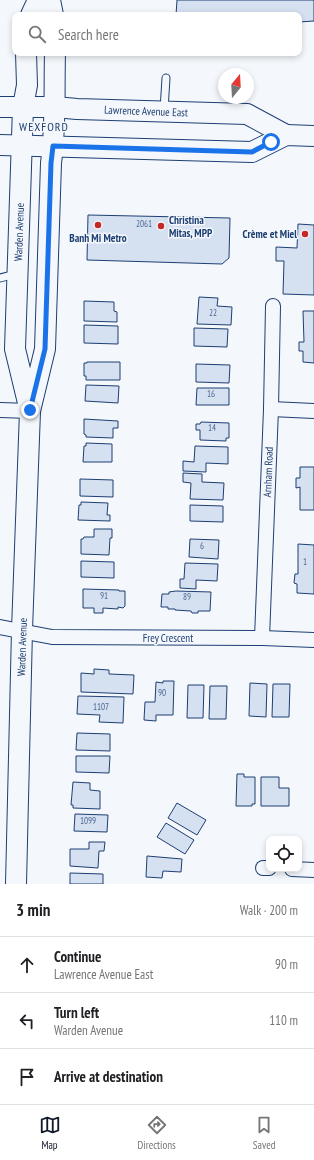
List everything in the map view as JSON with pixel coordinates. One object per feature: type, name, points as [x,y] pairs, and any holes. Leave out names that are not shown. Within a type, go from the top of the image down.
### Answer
[{"type":"main road","points":[[32,12],[38,0]]},
{"type":"main road","points":[[50,0],[52,12]]},
{"type":"main road","name":"Warden Avenue","points":[[26,56],[27,85],[23,108],[22,146],[9,275],[15,349],[30,410]]},
{"type":"main road","name":"Warden Avenue","points":[[16,884],[22,630],[30,410],[45,349],[51,163],[55,107],[55,56]]},
{"type":"main road","name":"Lawrence Avenue East","points":[[0,107],[55,107],[247,114],[286,135],[314,136]]},
{"type":"main road","name":"Lawrence Avenue East","points":[[0,145],[252,152],[286,135]]},
{"type":"street","name":"Arnham Road","points":[[262,638],[271,409],[273,306]]},
{"type":"street","points":[[271,409],[314,411]]},
{"type":"street","points":[[0,410],[30,410]]},
{"type":"street","name":"Frey Crescent","points":[[0,627],[22,630],[52,637],[262,638],[314,640]]},
{"type":"street","points":[[302,869],[314,870]]},
{"type":"lane","points":[[164,112],[166,78]]},
{"type":"building","points":[[177,0],[314,0],[314,21],[302,22],[302,12],[176,12]]},
{"type":"building","points":[[88,215],[230,218],[229,258],[222,264],[87,260]]},
{"type":"building","points":[[298,224],[314,225],[314,295],[283,294],[284,261],[276,261],[276,247],[297,248]]},
{"type":"building","points":[[199,297],[218,298],[217,306],[232,307],[231,325],[197,324]]},
{"type":"building","points":[[84,301],[114,302],[114,311],[117,312],[117,322],[84,321]]},
{"type":"building","points":[[303,311],[314,311],[314,363],[303,362],[303,351],[299,351],[299,342],[304,342]]},
{"type":"building","points":[[84,325],[118,326],[118,344],[84,343]]},
{"type":"building","points":[[194,328],[228,329],[227,347],[194,346]]},
{"type":"building","points":[[120,362],[120,380],[86,380],[86,376],[84,376],[84,363]]},
{"type":"building","points":[[196,364],[230,365],[229,383],[196,382]]},
{"type":"building","points":[[86,385],[119,386],[118,403],[85,401]]},
{"type":"building","points":[[197,388],[229,388],[229,405],[196,405]]},
{"type":"building","points":[[84,419],[118,421],[118,428],[113,428],[113,438],[86,437],[84,434]]},
{"type":"building","points":[[201,422],[229,423],[229,438],[226,438],[226,441],[200,440],[200,430],[196,430],[196,424],[200,424]]},
{"type":"building","points":[[86,443],[112,444],[112,462],[83,462],[84,446],[86,446]]},
{"type":"building","points":[[195,446],[228,447],[228,464],[206,463],[206,472],[183,471],[183,461],[194,462]]},
{"type":"building","points":[[300,467],[314,467],[314,510],[300,510],[300,487],[296,488],[296,478],[300,478]]},
{"type":"building","points":[[183,473],[202,474],[202,482],[224,483],[223,500],[190,499],[191,483],[183,482]]},
{"type":"building","points":[[80,479],[113,480],[113,497],[80,496]]},
{"type":"building","points":[[81,502],[108,503],[107,515],[110,515],[110,521],[78,520],[79,505],[81,505]]},
{"type":"building","points":[[190,505],[223,506],[223,522],[190,521]]},
{"type":"building","points":[[94,529],[112,529],[109,555],[81,554],[81,539],[84,537],[94,537]]},
{"type":"building","points":[[190,539],[219,540],[218,559],[189,557]]},
{"type":"building","points":[[298,544],[314,545],[314,594],[297,593],[297,584],[294,583],[295,574],[298,574]]},
{"type":"building","points":[[81,561],[114,562],[114,578],[81,577]]},
{"type":"building","points":[[185,563],[218,564],[217,581],[196,580],[196,589],[180,588],[180,579],[184,579]]},
{"type":"building","points":[[83,589],[125,591],[125,606],[123,608],[118,607],[118,609],[103,608],[103,613],[94,613],[94,608],[83,608]]},
{"type":"building","points":[[169,592],[211,592],[210,611],[198,611],[198,613],[192,613],[191,611],[161,607],[162,594],[169,594]]},
{"type":"building","points":[[94,669],[109,670],[109,674],[134,675],[133,694],[81,692],[81,673],[94,674]]},
{"type":"building","points":[[163,681],[174,681],[173,715],[156,715],[156,721],[144,720],[145,702],[155,702],[156,682],[163,683]]},
{"type":"building","points":[[250,683],[267,684],[266,717],[249,716]]},
{"type":"building","points":[[273,684],[290,684],[289,717],[272,717]]},
{"type":"building","points":[[188,685],[204,685],[203,718],[187,718]]},
{"type":"building","points":[[210,686],[227,686],[226,719],[209,719]]},
{"type":"building","points":[[78,696],[124,697],[123,723],[99,722],[100,715],[77,714]]},
{"type":"building","points":[[77,733],[110,734],[110,751],[76,750]]},
{"type":"building","points":[[76,756],[110,756],[109,773],[76,772]]},
{"type":"building","points":[[237,774],[244,774],[244,777],[255,777],[255,804],[252,804],[252,806],[236,806]]},
{"type":"building","points":[[261,777],[279,777],[279,788],[289,788],[289,806],[261,806]]},
{"type":"building","points":[[73,782],[90,783],[90,790],[100,791],[100,809],[73,808],[73,805],[71,805]]},
{"type":"building","points":[[177,803],[206,820],[197,835],[168,818]]},
{"type":"building","points":[[75,814],[108,815],[107,832],[74,831]]},
{"type":"building","points":[[166,823],[194,840],[185,854],[157,837]]},
{"type":"building","points":[[89,842],[105,842],[104,851],[99,851],[98,868],[70,866],[70,849],[89,849]]},
{"type":"building","points":[[147,856],[182,859],[181,872],[163,871],[162,878],[146,877]]},
{"type":"building","points":[[70,873],[103,874],[103,884],[70,884]]},
{"type":"place","name":"Banh Mi Metro","points":[[98,225]]},
{"type":"place","name":"Christina Mitas, MPP","points":[[161,226]]},
{"type":"place","name":"Crème et Miel","points":[[305,234]]},
{"type":"district","name":"WEXFORD","points":[[44,127]]},
{"type":"route","points":[[30,410],[45,349],[51,163],[53,146],[252,152],[271,142]]}]
